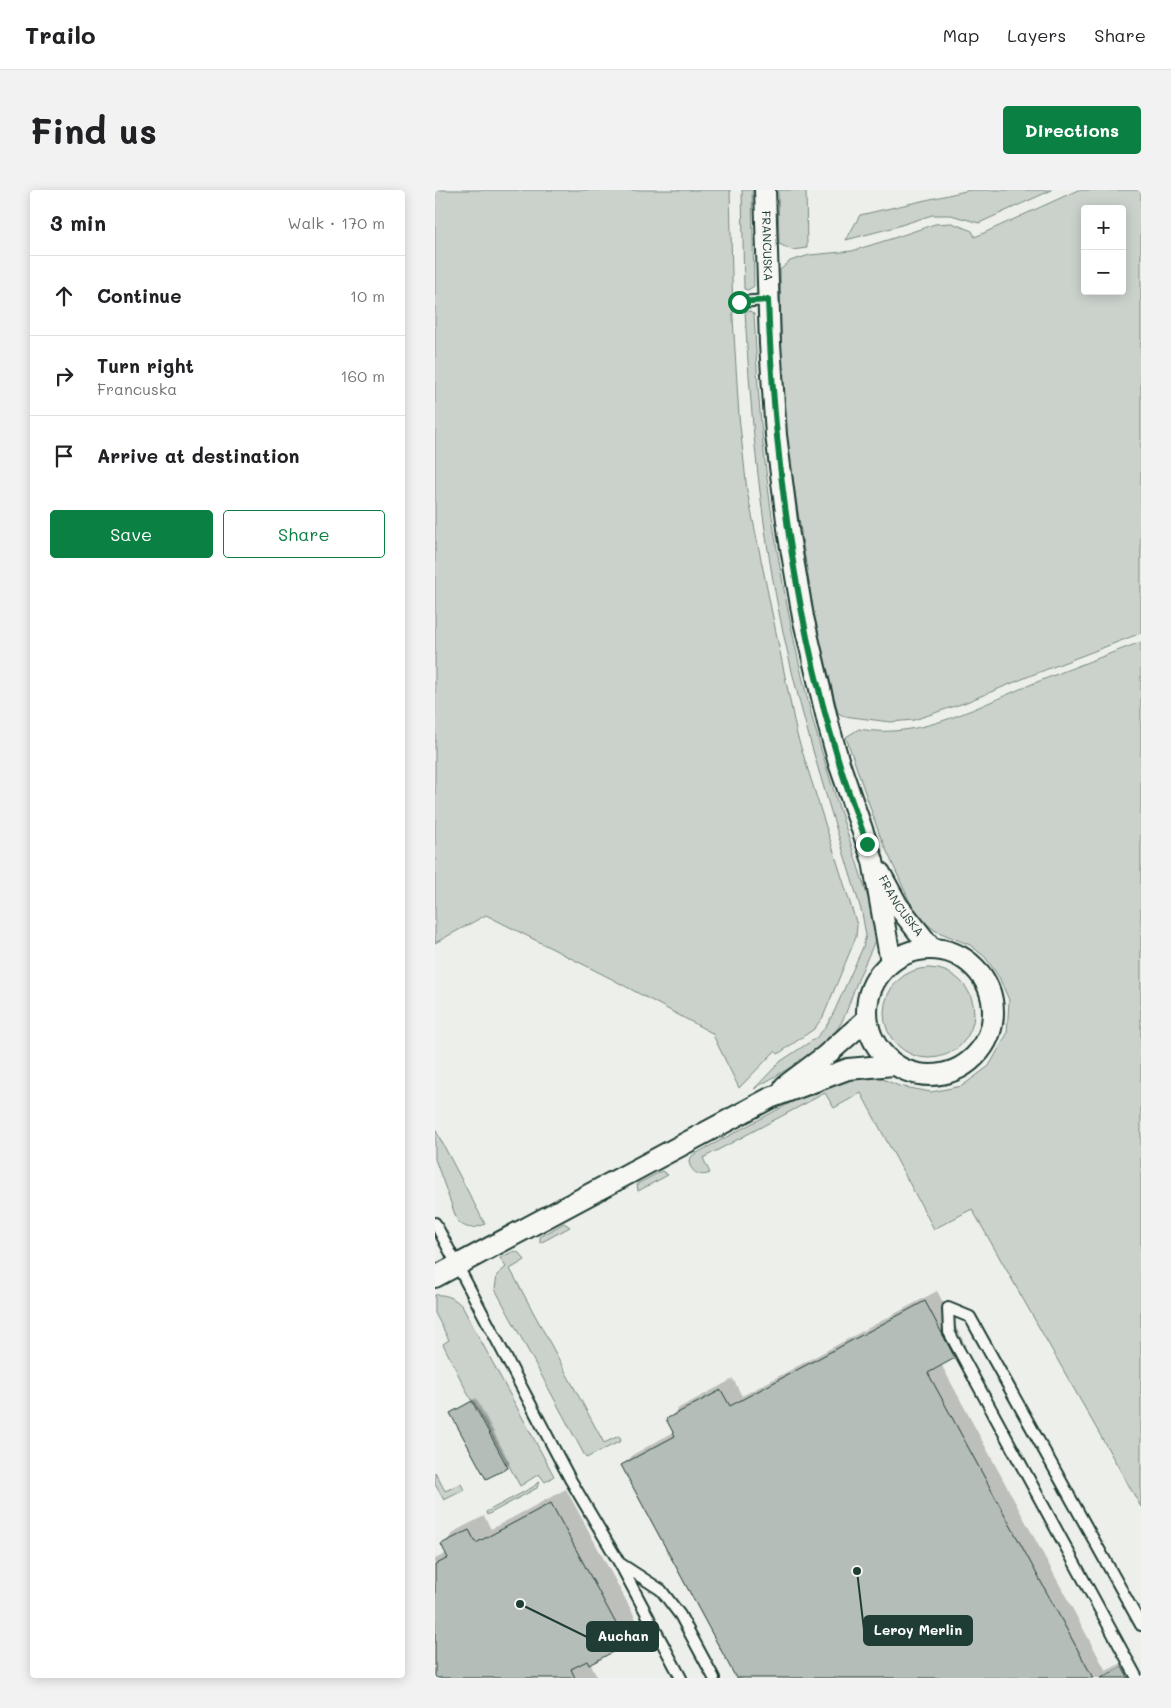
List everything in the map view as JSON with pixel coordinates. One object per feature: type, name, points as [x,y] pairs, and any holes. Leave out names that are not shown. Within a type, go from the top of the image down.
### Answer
[{"type":"street","name":"FRANCUSKA","points":[[765,190],[775,435],[789,536],[803,617],[819,688],[839,763],[873,861],[891,962]]},
{"type":"street","name":"FRANCUSKA","points":[[873,861],[898,906],[931,948]]},
{"type":"street","points":[[931,948],[952,952],[971,963],[985,979],[993,999],[993,1021],[987,1042],[974,1059],[956,1071],[935,1076],[913,1074],[894,1065],[881,1053],[871,1037],[867,1019],[868,998],[876,978],[891,962],[910,952],[931,948]]},
{"type":"street","points":[[770,1098],[825,1056],[867,1019]]},
{"type":"street","points":[[435,1277],[770,1098],[848,1069],[894,1065]]},
{"type":"lane","points":[[739,302],[768,300]]},
{"type":"lane","points":[[435,1223],[571,1479],[620,1564],[681,1678]]},
{"type":"lane","points":[[1137,1678],[949,1332],[947,1308],[970,1317],[1141,1625]]},
{"type":"lane","points":[[620,1564],[661,1590],[680,1615],[714,1678]]},
{"type":"shaded area","points":[[435,190],[730,190],[733,318],[739,416],[747,491],[797,735],[857,925],[856,937],[823,1017],[814,1029],[778,1054],[775,1051],[739,1088],[712,1033],[610,978],[486,915],[435,943]]},
{"type":"shaded area","points":[[742,190],[752,190],[754,286],[748,290],[744,289]]},
{"type":"shaded area","points":[[778,190],[806,190],[807,248],[792,250],[779,244]]},
{"type":"shaded area","points":[[970,190],[1052,190],[979,223],[951,215],[932,215],[846,240],[860,215]]},
{"type":"shaded area","points":[[1078,190],[1141,190],[1141,633],[964,703],[914,720],[890,722],[844,716],[838,713],[814,615],[786,435],[781,345],[780,270],[790,261],[810,255],[852,251],[935,224],[952,223],[972,231],[975,237]]},
{"type":"shaded area","points":[[745,311],[750,311],[754,314],[759,400],[768,490],[780,568],[795,645],[820,747],[877,928],[875,941],[838,1028],[821,1046],[810,1054],[754,1089],[781,1061],[816,1038],[825,1028],[863,947],[866,935],[862,913],[802,710],[785,641],[769,559],[758,477]]},
{"type":"shaded area","points":[[1141,642],[1141,1507],[972,1209],[934,1229],[861,1093],[834,1108],[825,1093],[703,1158],[710,1173],[699,1174],[693,1170],[689,1160],[693,1155],[803,1096],[856,1076],[876,1076],[899,1086],[931,1092],[962,1086],[989,1066],[1007,1034],[1009,1000],[999,977],[985,957],[970,945],[936,931],[914,911],[880,836],[846,737],[859,729],[905,730],[950,718]]},
{"type":"shaded area","points":[[929,968],[946,972],[961,981],[970,996],[974,1013],[970,1030],[961,1045],[946,1054],[929,1058],[912,1054],[897,1045],[888,1030],[884,1013],[888,996],[897,981],[912,972]]},
{"type":"shaded area","points":[[435,1129],[485,1224],[470,1228],[457,1220],[435,1159]]},
{"type":"shaded area","points":[[662,1171],[668,1175],[638,1191],[637,1184]]},
{"type":"shaded area","points":[[564,1223],[570,1227],[540,1243],[540,1237]]},
{"type":"shaded area","points":[[514,1251],[519,1253],[525,1260],[510,1269],[604,1443],[619,1436],[621,1441],[586,1458],[495,1289],[497,1275],[506,1267],[500,1258]]},
{"type":"shaded area","points":[[435,1295],[450,1297],[462,1306],[554,1476],[545,1482],[539,1474],[520,1486],[473,1400],[471,1400],[443,1344],[449,1340],[435,1313]]},
{"type":"shaded area","points":[[435,1472],[445,1491],[461,1484],[464,1490],[444,1500],[435,1484]]},
{"type":"shaded area","points":[[539,1481],[537,1488],[487,1515],[486,1512],[533,1487]]},
{"type":"building","points":[[925,1301],[955,1358],[928,1373],[1093,1678],[736,1678],[621,1465],[675,1436],[666,1419],[721,1390],[730,1406]]},
{"type":"building","points":[[472,1401],[508,1468],[486,1479],[450,1413]]},
{"type":"building","points":[[551,1503],[627,1644],[589,1665],[587,1661],[571,1669],[575,1678],[435,1678],[435,1565],[448,1558],[441,1544],[469,1530],[476,1543]]},
{"type":"building","points":[[1122,1667],[1128,1678],[1101,1678]]},
{"type":"place","name":"Leroy Merlin","points":[[857,1571]]},
{"type":"place","name":"Auchan","points":[[520,1604]]},
{"type":"route","points":[[739,302],[768,300],[775,435],[789,536],[803,617],[839,763],[867,844]]}]
